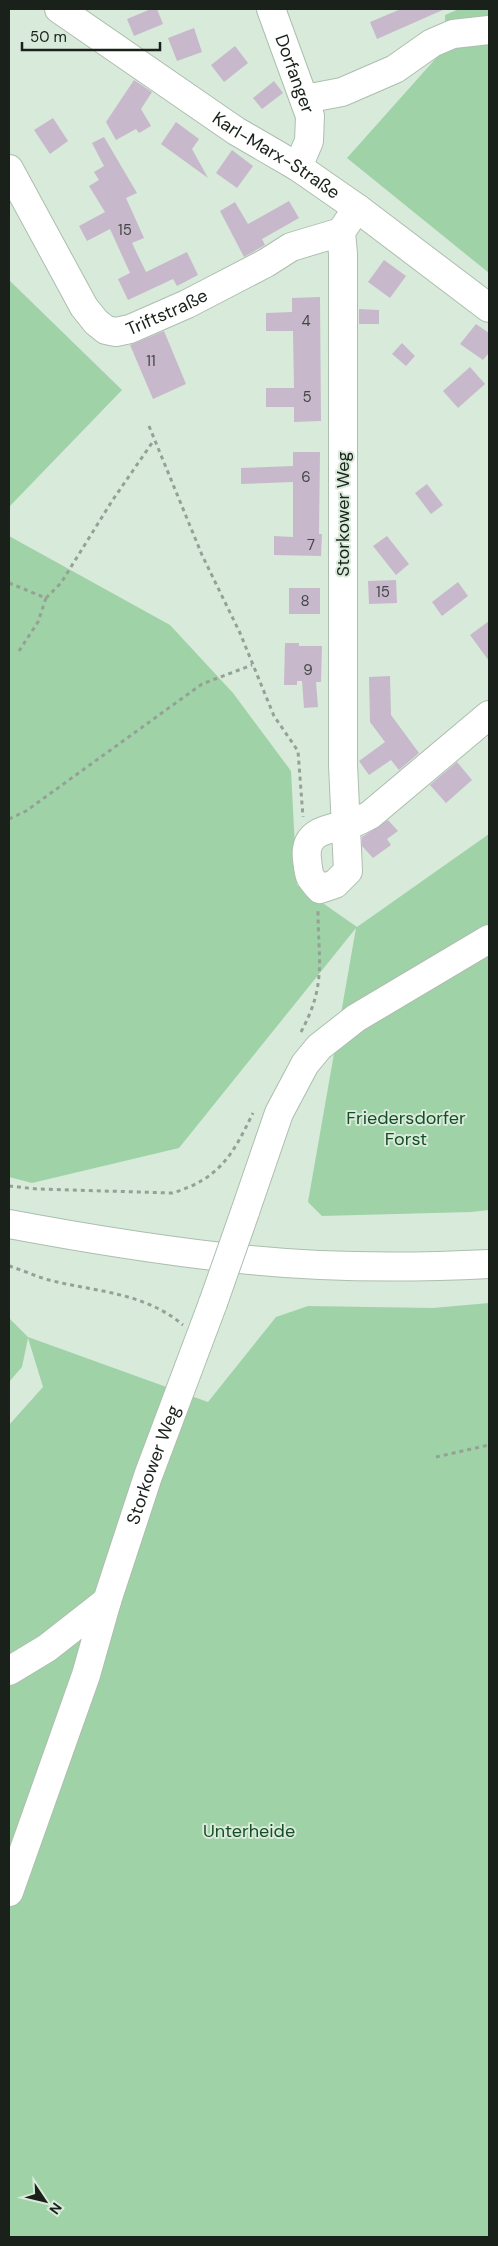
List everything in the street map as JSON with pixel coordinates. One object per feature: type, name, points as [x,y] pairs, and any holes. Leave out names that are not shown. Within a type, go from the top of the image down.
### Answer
[{"type":"street","name":"Karl-Marx-Straße","points":[[59,9],[236,131],[298,167],[357,208],[489,308]]},
{"type":"street","name":"Dorfanger","points":[[271,9],[310,116],[311,129],[305,152],[298,167]]},
{"type":"street","points":[[305,99],[342,92],[395,68],[432,43],[453,34],[489,30]]},
{"type":"street","name":"Triftstraße","points":[[9,170],[84,307],[96,322],[106,330],[116,332],[130,329],[187,304],[266,263],[291,247],[341,232]]},
{"type":"street","points":[[341,232],[357,208]]},
{"type":"street","name":"Storkower Weg","points":[[311,838],[306,854],[309,878],[320,889],[335,884],[348,871],[343,765],[343,254],[341,232]]},
{"type":"street","points":[[311,838],[324,829],[357,822],[370,815],[489,715]]},
{"type":"street","name":"Storkower Weg","points":[[9,1892],[86,1675],[107,1601],[148,1476],[213,1303],[278,1113],[305,1064],[308,1043],[356,1018],[489,939]]},
{"type":"street","points":[[9,1224],[121,1244],[251,1260],[361,1267],[489,1264]]},
{"type":"street","points":[[9,1671],[47,1648],[107,1601]]},
{"type":"path","points":[[149,426],[202,555],[240,633],[274,716],[298,751],[303,824],[311,838]]},
{"type":"path","points":[[19,651],[38,622],[46,598],[61,583],[112,501],[155,440]]},
{"type":"path","points":[[9,583],[46,598]]},
{"type":"path","points":[[9,819],[26,811],[202,684],[252,665]]},
{"type":"path","points":[[308,1043],[307,1020],[319,981],[321,960],[317,911]]},
{"type":"path","points":[[9,1186],[37,1189],[154,1192],[172,1192],[192,1187],[215,1172],[237,1146],[256,1107]]},
{"type":"path","points":[[9,1266],[48,1280],[133,1298],[167,1311],[200,1339]]},
{"type":"path","points":[[436,1457],[489,1445]]},
{"type":"green space","points":[[459,9],[489,9],[489,273],[347,158],[446,47],[445,15]]},
{"type":"green space","points":[[9,280],[122,390],[9,507]]},
{"type":"green space","name":"Friedersdorfer Forst","points":[[9,536],[170,625],[233,693],[291,771],[297,885],[357,927],[489,834],[489,1210],[322,1216],[308,1202],[356,928],[179,1148],[32,1183],[9,1177]]},
{"type":"green space","name":"Unterheide","points":[[489,1303],[489,2237],[9,2237],[9,1425],[43,1387],[28,1338],[22,1367],[9,1382],[9,1318],[28,1337],[208,1402],[276,1317],[308,1306],[433,1308]]},
{"type":"building","points":[[151,9],[157,9],[163,24],[134,36],[127,19]]},
{"type":"building","points":[[401,9],[445,9],[377,39],[370,22]]},
{"type":"building","points":[[194,28],[202,52],[177,61],[168,38]]},
{"type":"building","points":[[235,46],[248,63],[224,82],[211,65]]},
{"type":"building","points":[[134,80],[152,92],[141,109],[151,126],[139,133],[136,129],[116,140],[106,122]]},
{"type":"building","points":[[274,81],[283,93],[262,109],[253,98]]},
{"type":"building","points":[[53,118],[68,141],[50,154],[34,130]]},
{"type":"building","points":[[176,122],[199,139],[192,149],[208,178],[161,144]]},
{"type":"building","points":[[104,137],[137,193],[126,198],[144,238],[132,243],[146,272],[187,252],[198,275],[177,286],[173,279],[128,300],[118,279],[130,273],[110,229],[87,241],[79,226],[105,212],[89,186],[99,180],[94,172],[104,166],[92,143]]},
{"type":"building","points":[[232,150],[253,166],[237,188],[216,173]]},
{"type":"building","points":[[289,201],[299,218],[262,239],[265,245],[244,257],[220,211],[235,202],[248,224]]},
{"type":"building","points":[[384,260],[406,276],[390,298],[368,282]]},
{"type":"building","points":[[320,297],[321,421],[294,422],[294,407],[266,407],[266,388],[294,388],[293,331],[266,331],[266,313],[292,312],[292,298]]},
{"type":"building","points":[[359,309],[379,310],[379,324],[359,324]]},
{"type":"building","points":[[476,324],[489,333],[489,353],[483,360],[460,344]]},
{"type":"building","points":[[164,331],[186,384],[153,399],[130,345]]},
{"type":"building","points":[[402,343],[415,356],[406,366],[392,354]]},
{"type":"building","points":[[470,367],[485,384],[458,408],[443,391]]},
{"type":"building","points":[[293,452],[320,452],[319,534],[322,534],[321,556],[274,555],[274,536],[293,537],[293,482],[241,484],[241,468],[293,466]]},
{"type":"building","points":[[427,484],[443,505],[431,514],[415,493]]},
{"type":"building","points":[[387,536],[409,564],[396,575],[373,546]]},
{"type":"building","points":[[396,580],[397,603],[369,604],[368,581]]},
{"type":"building","points":[[458,582],[468,596],[442,616],[432,602]]},
{"type":"building","points":[[289,588],[320,588],[320,614],[289,614]]},
{"type":"building","points":[[489,621],[489,661],[470,635]]},
{"type":"building","points":[[285,643],[299,643],[299,646],[322,646],[321,682],[316,682],[318,707],[304,708],[302,681],[297,681],[297,685],[284,685]]},
{"type":"building","points":[[390,676],[391,715],[419,753],[399,770],[391,760],[369,775],[359,761],[385,742],[370,722],[369,677]]},
{"type":"building","points":[[457,762],[472,780],[446,803],[430,785]]},
{"type":"building","points":[[388,820],[398,831],[387,839],[391,845],[373,858],[362,846],[362,837]]}]
